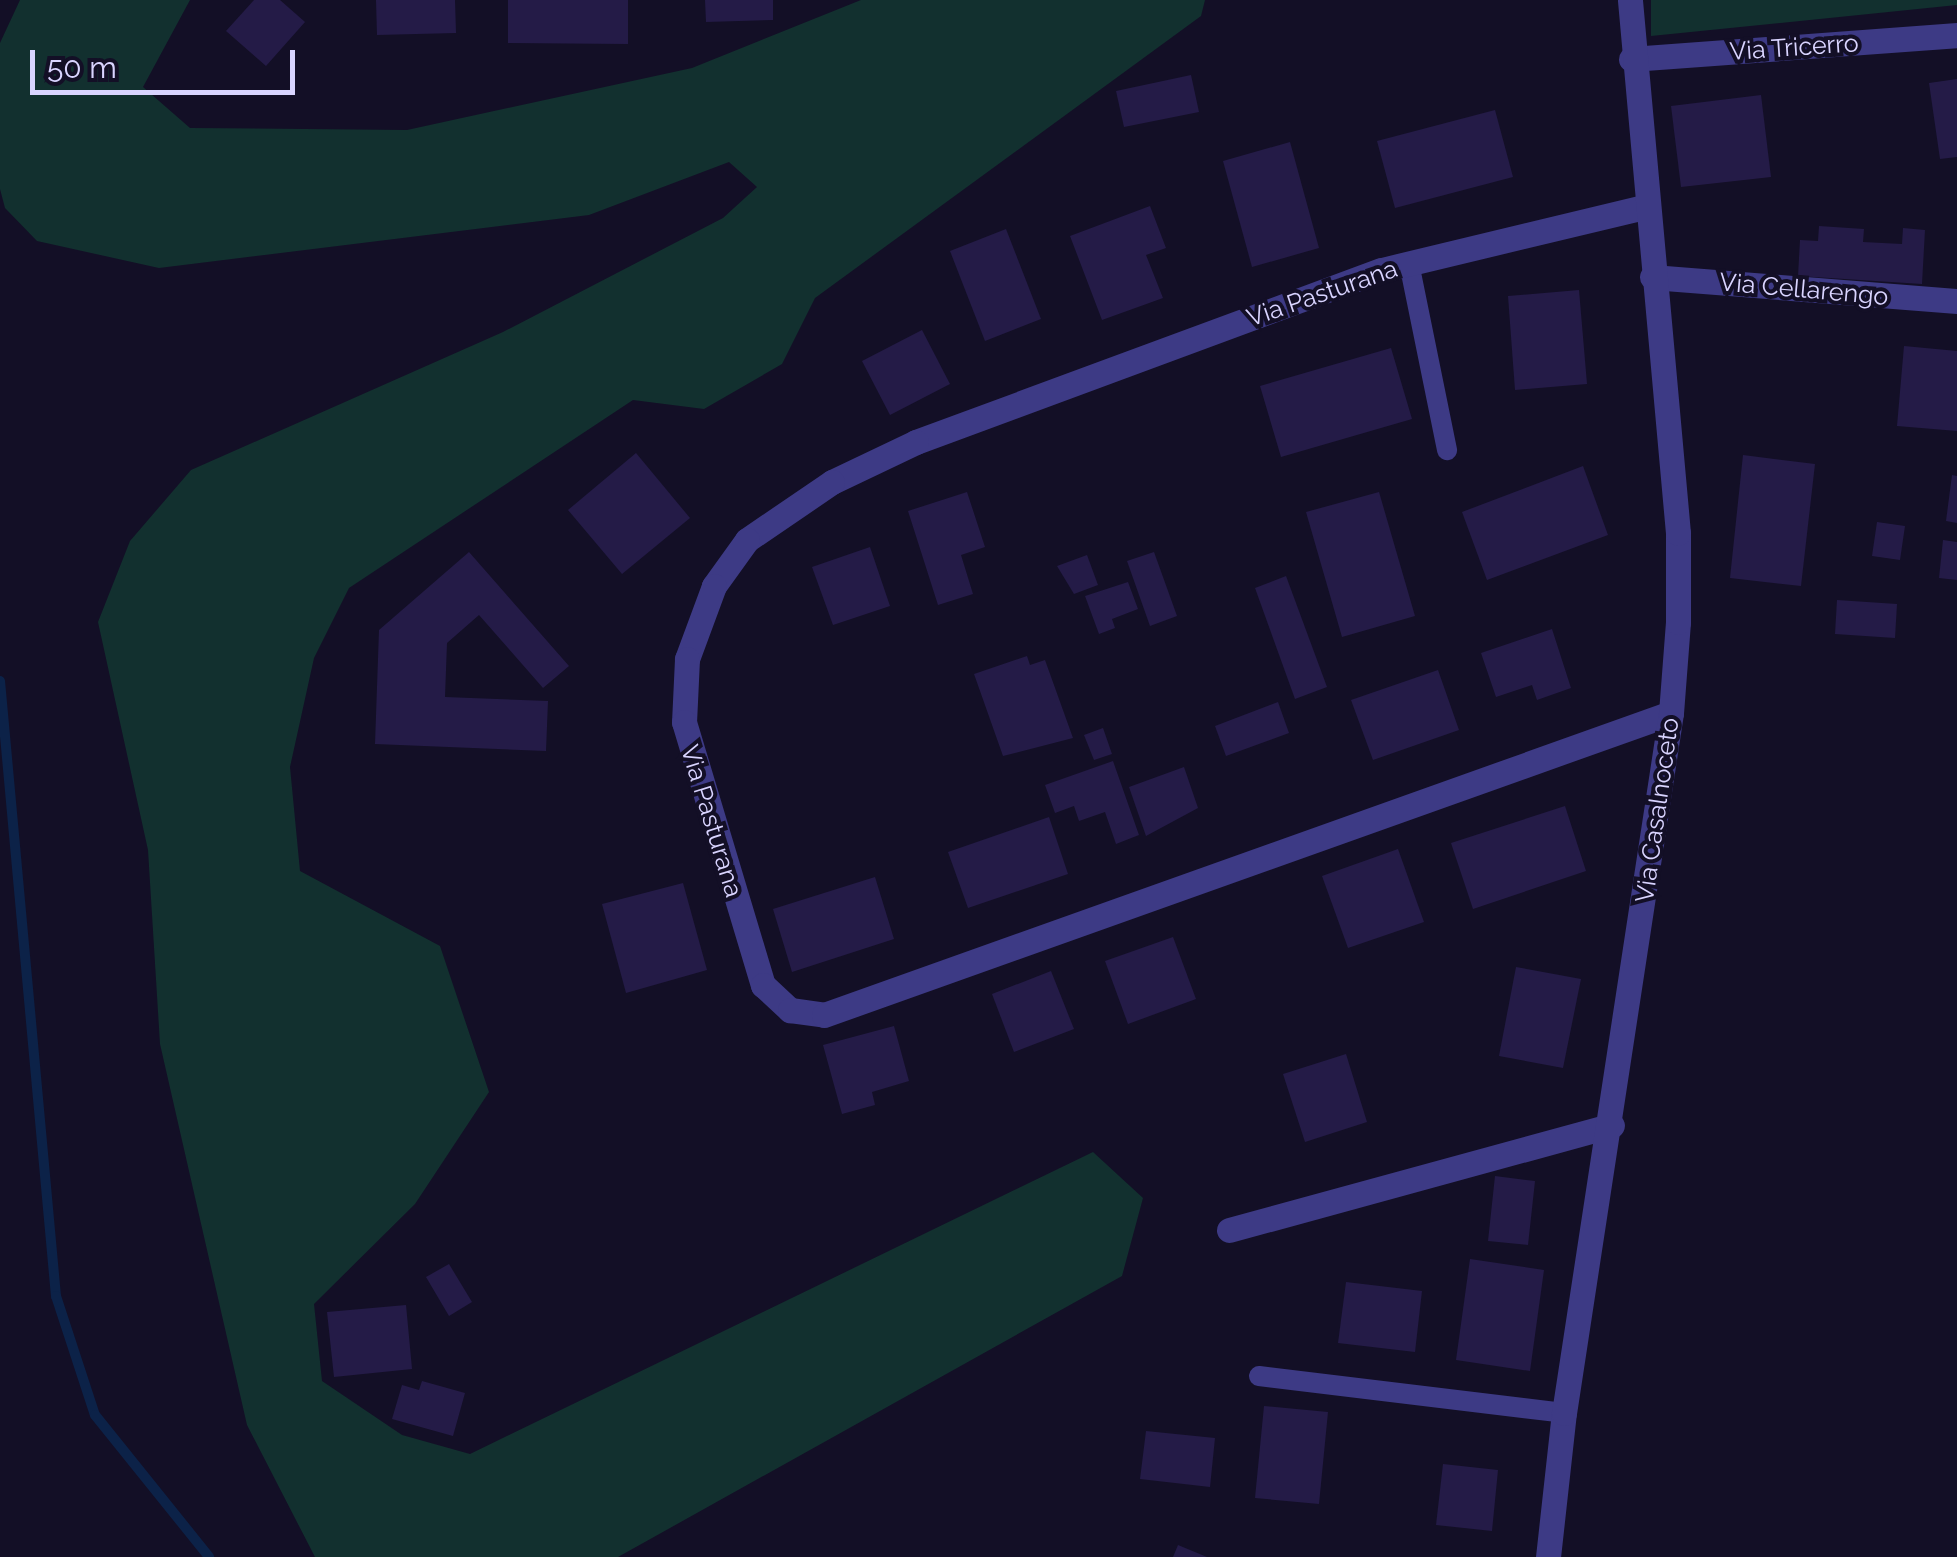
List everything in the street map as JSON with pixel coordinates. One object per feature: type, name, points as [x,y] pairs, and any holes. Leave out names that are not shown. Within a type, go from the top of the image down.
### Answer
[{"type":"street","name":"Via Casalnoceto","points":[[1548,1557],[1564,1413],[1612,1124],[1672,713],[1678,533],[1644,207],[1630,0]]},
{"type":"street","name":"Via Tricerro","points":[[1631,59],[1957,35]]},
{"type":"street","name":"Via Pasturana","points":[[1644,207],[1409,263],[916,442],[832,482],[747,540],[714,586],[694,631],[683,704],[689,752],[762,985],[796,1012],[835,1013],[1672,713]]},
{"type":"street","name":"Via Cellarengo","points":[[1652,278],[1957,302]]},
{"type":"street","points":[[1229,1230],[1612,1124]]},
{"type":"lane","points":[[1409,263],[1447,450]]},
{"type":"lane","points":[[1259,1376],[1564,1413]]},
{"type":"green space","points":[[20,0],[190,0],[143,87],[190,128],[407,130],[692,68],[861,0],[1205,0],[1201,16],[815,298],[782,364],[704,409],[633,400],[349,588],[314,658],[290,767],[300,871],[440,946],[489,1092],[415,1204],[314,1304],[322,1381],[402,1435],[470,1454],[1093,1152],[1143,1198],[1122,1276],[618,1557],[315,1557],[247,1425],[160,1044],[148,850],[98,622],[130,541],[191,470],[503,332],[723,218],[757,187],[729,162],[589,215],[159,268],[37,241],[5,208],[0,189],[0,43]]},
{"type":"green space","points":[[1651,0],[1957,0],[1957,5],[1651,36]]},
{"type":"building","points":[[254,0],[280,0],[305,22],[266,66],[226,31]]},
{"type":"building","points":[[376,0],[455,0],[456,33],[377,35]]},
{"type":"building","points":[[508,0],[628,0],[628,44],[508,43]]},
{"type":"building","points":[[705,0],[773,0],[773,20],[706,22]]},
{"type":"building","points":[[1191,75],[1199,112],[1124,127],[1116,91]]},
{"type":"building","points":[[1957,79],[1957,157],[1940,159],[1929,83]]},
{"type":"building","points":[[1761,95],[1771,177],[1681,187],[1671,106]]},
{"type":"building","points":[[1495,110],[1513,177],[1395,208],[1377,141]]},
{"type":"building","points":[[1290,142],[1319,248],[1252,267],[1223,161]]},
{"type":"building","points":[[1150,206],[1166,248],[1146,255],[1163,298],[1102,320],[1070,236]]},
{"type":"building","points":[[1819,226],[1864,229],[1863,242],[1902,244],[1903,228],[1925,230],[1922,284],[1798,276],[1800,240],[1818,241]]},
{"type":"building","points":[[1006,229],[1041,319],[985,341],[950,251]]},
{"type":"building","points":[[1579,290],[1587,384],[1515,390],[1508,296]]},
{"type":"building","points":[[922,330],[950,384],[890,415],[862,361]]},
{"type":"building","points":[[1904,346],[1957,351],[1957,431],[1897,426]]},
{"type":"building","points":[[1391,348],[1412,419],[1281,457],[1260,386]]},
{"type":"building","points":[[636,453],[690,518],[622,574],[568,510]]},
{"type":"building","points":[[1743,455],[1815,464],[1801,586],[1730,578]]},
{"type":"building","points":[[1583,466],[1608,535],[1487,580],[1462,512]]},
{"type":"building","points":[[1952,475],[1957,476],[1957,523],[1946,521]]},
{"type":"building","points":[[967,492],[985,547],[961,555],[973,594],[938,605],[908,511]]},
{"type":"building","points":[[1379,492],[1415,616],[1342,637],[1306,512]]},
{"type":"building","points":[[1877,522],[1905,526],[1900,560],[1872,556]]},
{"type":"building","points":[[1943,540],[1957,542],[1957,580],[1939,578]]},
{"type":"building","points":[[870,547],[890,606],[833,625],[812,567]]},
{"type":"building","points":[[469,552],[569,666],[543,688],[479,615],[447,643],[445,697],[548,701],[546,751],[375,744],[379,630]]},
{"type":"building","points":[[1154,552],[1177,616],[1150,626],[1127,561]]},
{"type":"building","points":[[1087,555],[1098,585],[1074,594],[1057,566]]},
{"type":"building","points":[[1286,576],[1327,687],[1295,699],[1255,588]]},
{"type":"building","points":[[1128,582],[1138,609],[1112,619],[1115,628],[1099,634],[1085,596]]},
{"type":"building","points":[[1837,600],[1897,604],[1895,638],[1835,634]]},
{"type":"building","points":[[1552,629],[1571,688],[1537,700],[1532,685],[1496,697],[1481,653]]},
{"type":"building","points":[[1027,656],[1030,665],[1045,660],[1073,738],[1003,756],[974,674]]},
{"type":"building","points":[[1438,670],[1459,730],[1373,760],[1351,700]]},
{"type":"building","points":[[1278,702],[1289,733],[1226,756],[1215,726]]},
{"type":"building","points":[[1103,728],[1112,754],[1094,760],[1084,735]]},
{"type":"building","points":[[1113,761],[1139,835],[1116,844],[1105,812],[1079,821],[1074,806],[1055,813],[1045,785]]},
{"type":"building","points":[[1184,767],[1198,808],[1146,836],[1129,787]]},
{"type":"building","points":[[1565,806],[1586,871],[1473,909],[1451,843]]},
{"type":"building","points":[[1049,817],[1068,874],[968,908],[948,852]]},
{"type":"building","points":[[1398,849],[1424,922],[1348,948],[1322,876]]},
{"type":"building","points":[[875,877],[894,939],[792,972],[773,909]]},
{"type":"building","points":[[683,883],[707,970],[626,993],[602,904]]},
{"type":"building","points":[[1173,937],[1196,999],[1128,1024],[1105,961]]},
{"type":"building","points":[[1516,967],[1581,979],[1563,1068],[1499,1056]]},
{"type":"building","points":[[1051,971],[1074,1029],[1014,1052],[992,994]]},
{"type":"building","points":[[894,1026],[909,1081],[872,1092],[875,1105],[842,1114],[823,1045]]},
{"type":"building","points":[[1346,1054],[1367,1122],[1305,1142],[1283,1074]]},
{"type":"building","points":[[1495,1176],[1535,1181],[1528,1245],[1488,1241]]},
{"type":"building","points":[[1470,1259],[1544,1270],[1530,1371],[1456,1360]]},
{"type":"building","points":[[449,1264],[472,1302],[449,1316],[426,1277]]},
{"type":"building","points":[[1346,1282],[1422,1291],[1415,1352],[1338,1343]]},
{"type":"building","points":[[406,1305],[412,1369],[334,1377],[327,1312]]},
{"type":"building","points":[[422,1381],[465,1393],[453,1436],[392,1419],[402,1385],[419,1390]]},
{"type":"building","points":[[1264,1406],[1328,1412],[1319,1504],[1255,1498]]},
{"type":"building","points":[[1146,1431],[1215,1438],[1210,1487],[1140,1479]]},
{"type":"building","points":[[1443,1464],[1498,1470],[1492,1531],[1436,1525]]},
{"type":"building","points":[[1178,1545],[1207,1557],[1173,1557]]},
{"type":"waterway","points":[[0,681],[56,1296],[95,1415],[209,1557]]}]
